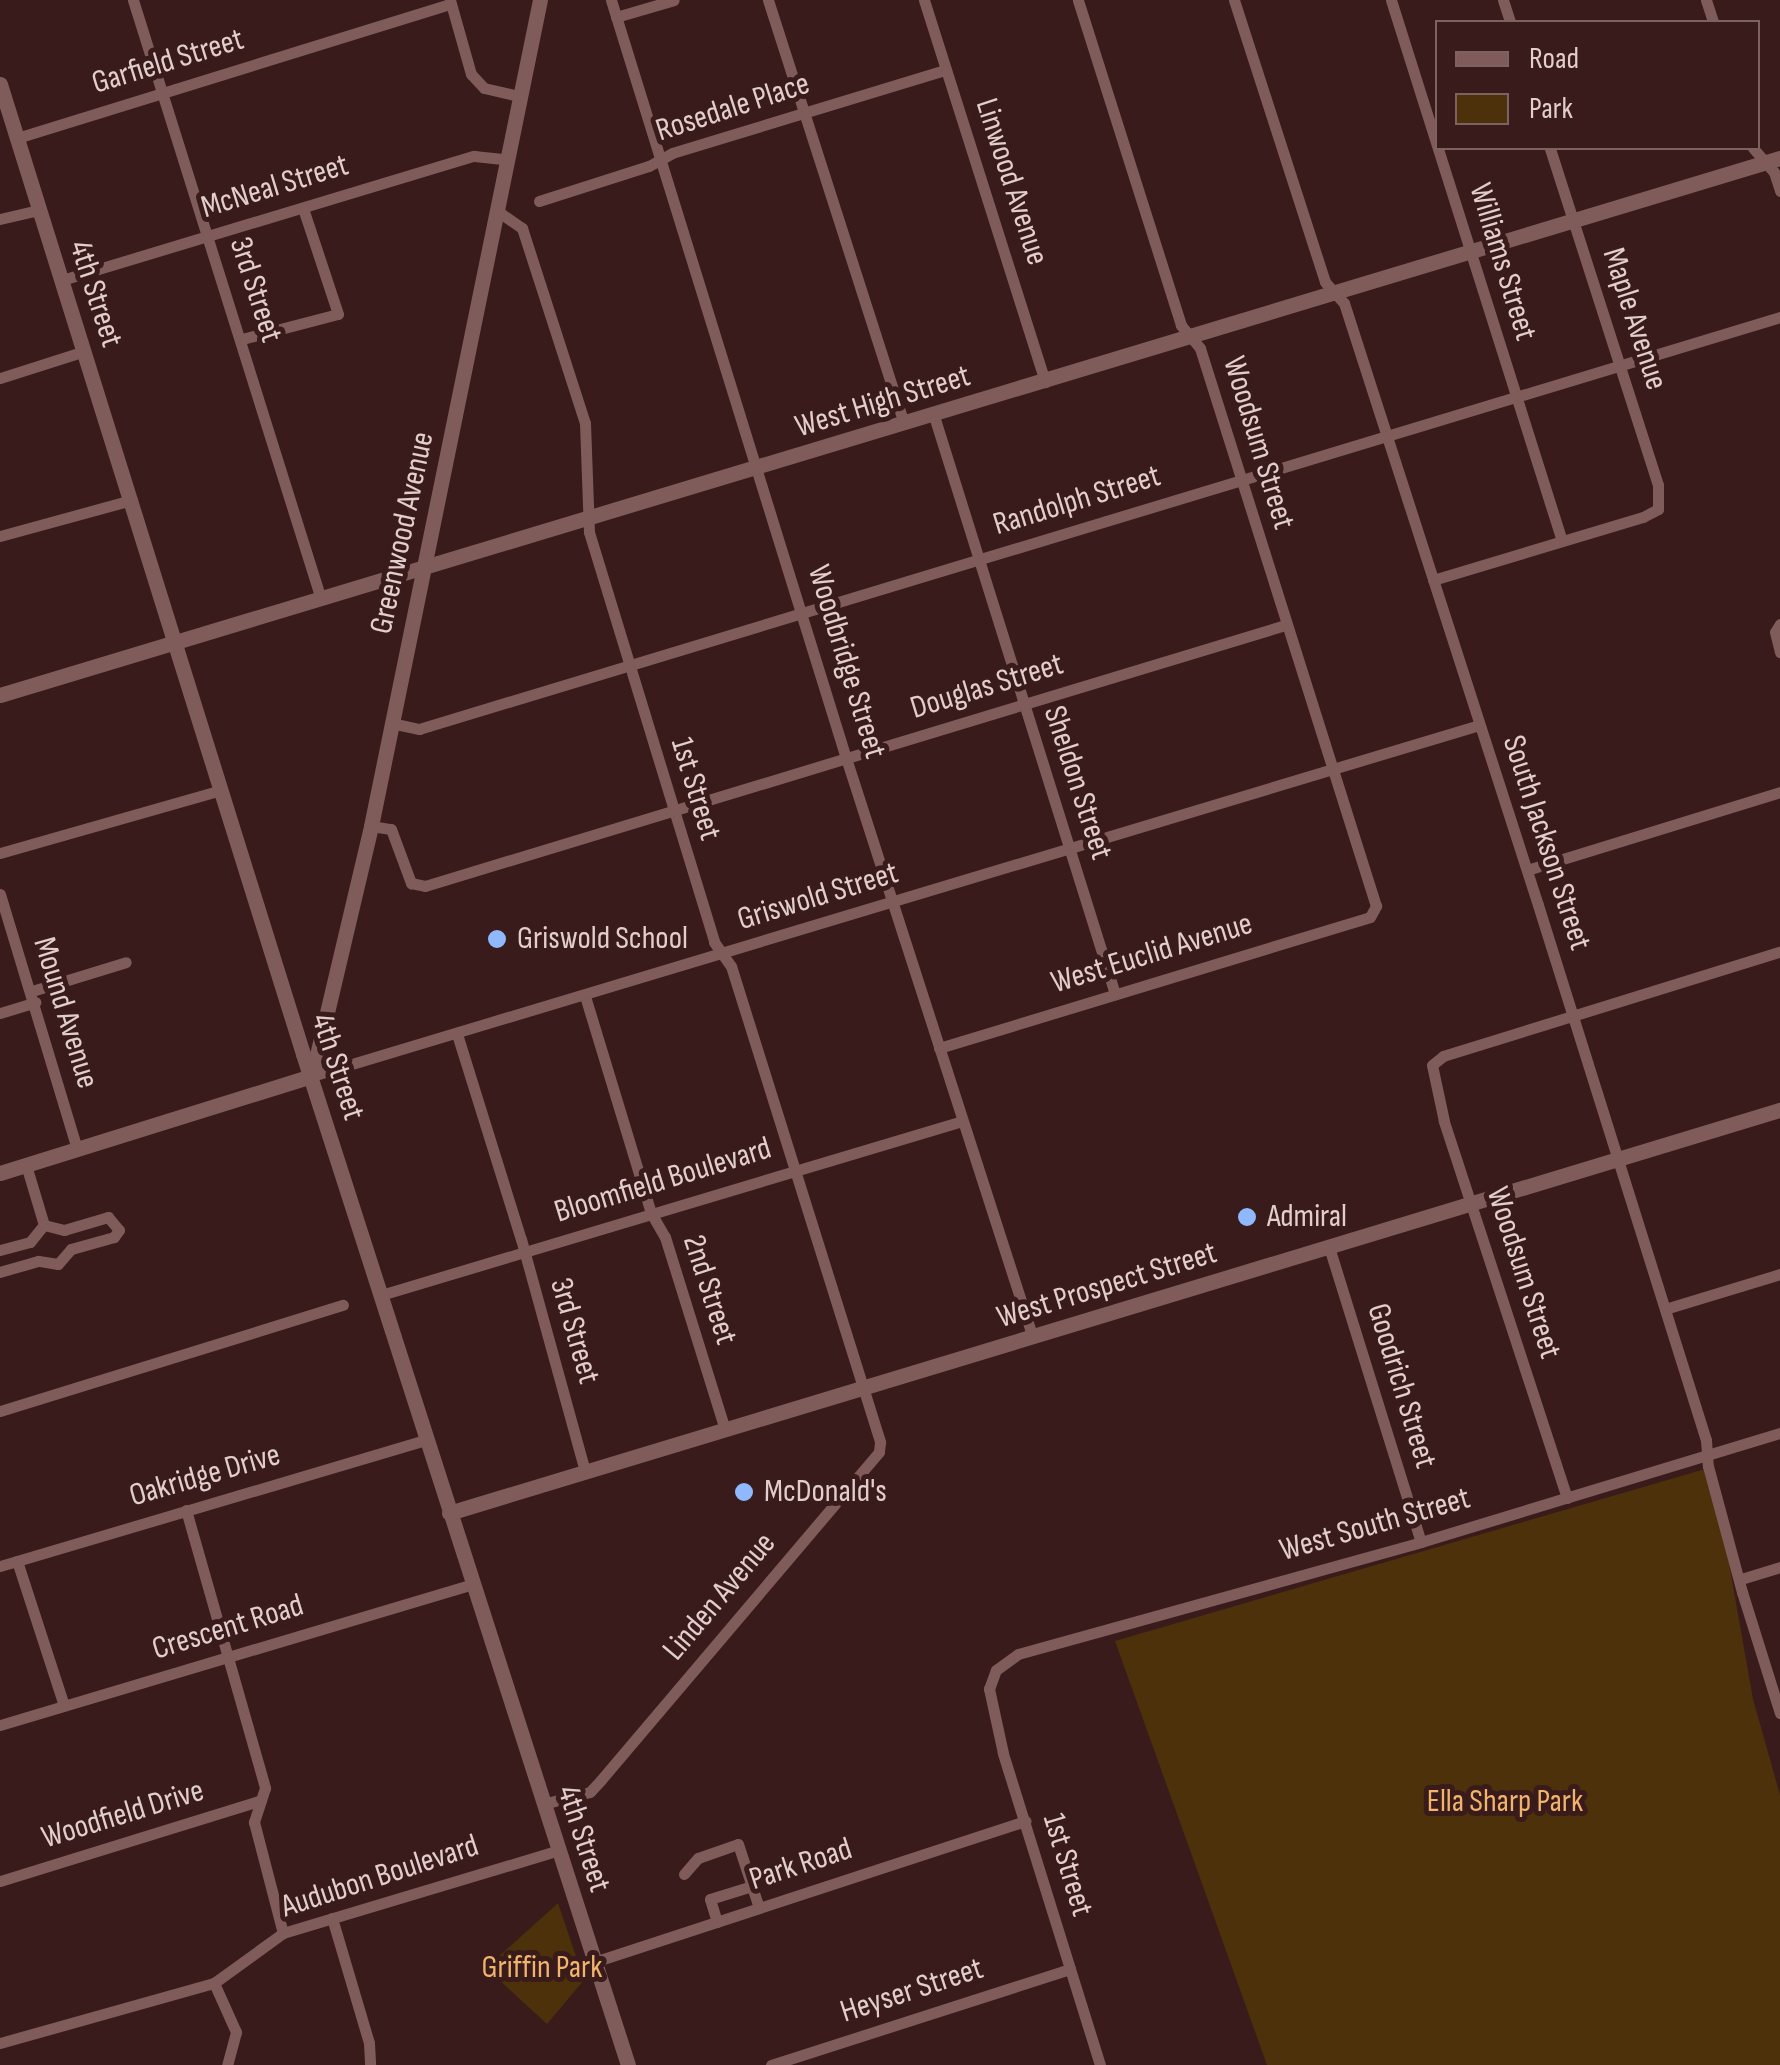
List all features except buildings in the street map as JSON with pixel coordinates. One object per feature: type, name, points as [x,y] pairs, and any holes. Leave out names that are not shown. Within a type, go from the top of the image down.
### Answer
[{"type":"street","name":"3rd Street","points":[[133,0],[321,599]]},
{"type":"street","name":"Greenwood Avenue","points":[[312,1076],[371,826],[540,0]]},
{"type":"street","name":"Woodbridge Street","points":[[611,0],[846,758],[1033,1338]]},
{"type":"street","points":[[616,17],[674,0]]},
{"type":"street","points":[[768,0],[904,424]]},
{"type":"street","name":"Linwood Avenue","points":[[924,0],[1045,382]]},
{"type":"street","name":"Woodsum Street","points":[[1078,0],[1181,326],[1200,348],[1376,906]]},
{"type":"street","name":"South Jackson Street","points":[[1234,0],[1325,282],[1344,303],[1527,870],[1664,1309],[1780,1714]]},
{"type":"street","name":"Williams Street","points":[[1391,0],[1435,140]]},
{"type":"street","name":"Garfield Street","points":[[17,138],[451,2]]},
{"type":"street","points":[[451,2],[478,83],[519,96]]},
{"type":"street","name":"Rosedale Place","points":[[539,201],[946,70]]},
{"type":"street","name":"4th Street","points":[[0,84],[471,1585],[628,2065]]},
{"type":"street","name":"Williams Street","points":[[1438,150],[1562,541]]},
{"type":"street","name":"Maple Avenue","points":[[1551,150],[1658,485],[1658,509],[1643,518],[1562,541]]},
{"type":"street","name":"McNeal Street","points":[[62,280],[474,156],[505,160]]},
{"type":"street","points":[[1772,161],[1780,191]]},
{"type":"street","name":"West High Street","points":[[0,696],[1772,161]]},
{"type":"street","points":[[242,340],[338,314],[303,208]]},
{"type":"street","points":[[0,219],[38,210]]},
{"type":"street","name":"1st Street","points":[[496,210],[522,228],[585,423],[587,519],[629,665],[714,942],[731,966],[864,1387]]},
{"type":"street","name":"Randolph Street","points":[[391,723],[419,729],[1780,317]]},
{"type":"street","points":[[0,378],[85,351]]},
{"type":"street","name":"Sheldon Street","points":[[934,416],[1115,994]]},
{"type":"street","points":[[0,536],[132,500]]},
{"type":"street","points":[[1433,580],[1562,541]]},
{"type":"street","name":"Douglas Street","points":[[371,826],[391,829],[411,882],[418,887],[1285,624]]},
{"type":"street","points":[[1778,626],[1780,652]]},
{"type":"street","name":"Griswold Street","points":[[0,1172],[1479,724]]},
{"type":"street","points":[[0,854],[221,790]]},
{"type":"street","points":[[1527,870],[1780,792]]},
{"type":"street","name":"Mound Avenue","points":[[0,894],[77,1149]]},
{"type":"street","name":"West Euclid Avenue","points":[[939,1048],[1370,917],[1376,906]]},
{"type":"street","points":[[1572,1014],[1780,952]]},
{"type":"street","points":[[0,1013],[126,962]]},
{"type":"street","name":"2nd Street","points":[[585,996],[651,1213],[665,1237],[725,1430]]},
{"type":"street","name":"Woodsum Street","points":[[1566,1498],[1444,1121],[1432,1064],[1443,1056],[1572,1014]]},
{"type":"street","name":"3rd Street","points":[[457,1034],[524,1252],[585,1472]]},
{"type":"street","name":"West Prospect Street","points":[[449,1512],[1780,1110]]},
{"type":"street","name":"Bloomfield Boulevard","points":[[381,1294],[962,1121]]},
{"type":"street","points":[[26,1164],[44,1226]]},
{"type":"street","points":[[0,1272],[38,1261],[58,1264],[71,1250],[114,1237],[118,1226],[108,1217],[64,1230],[44,1226]]},
{"type":"street","points":[[0,1250],[30,1242],[44,1226]]},
{"type":"street","points":[[64,1230],[71,1250]]},
{"type":"street","points":[[30,1242],[38,1261]]},
{"type":"street","name":"Goodrich Street","points":[[1329,1247],[1422,1542]]},
{"type":"street","points":[[1664,1309],[1780,1274]]},
{"type":"street","points":[[0,1411],[342,1305]]},
{"type":"street","name":"Linden Avenue","points":[[543,1804],[590,1792],[879,1452],[864,1387]]},
{"type":"street","name":"West South Street","points":[[991,1678],[1018,1654],[1422,1542],[1780,1433]]},
{"type":"street","name":"Oakridge Drive","points":[[0,1566],[426,1440]]},
{"type":"street","points":[[186,1510],[264,1788],[254,1822],[283,1934]]},
{"type":"street","points":[[18,1561],[64,1706]]},
{"type":"street","points":[[1741,1579],[1780,1567]]},
{"type":"street","name":"Crescent Road","points":[[0,1725],[471,1585]]},
{"type":"street","name":"1st Street","points":[[991,1678],[990,1701],[1100,2065]]},
{"type":"street","name":"Woodfield Drive","points":[[0,1881],[262,1800]]},
{"type":"street","name":"Park Road","points":[[594,1962],[1026,1821]]},
{"type":"street","points":[[684,1874],[698,1858],[738,1844],[759,1908]]},
{"type":"street","name":"Audubon Boulevard","points":[[0,2042],[214,1983],[283,1934],[556,1851]]},
{"type":"street","points":[[717,1922],[710,1899],[752,1886]]},
{"type":"street","points":[[332,1918],[369,2043],[370,2065]]},
{"type":"street","name":"Heyser Street","points":[[772,2065],[1070,1969]]},
{"type":"street","points":[[214,1983],[236,2032],[227,2065]]},
{"type":"green space","name":"Ella Sharp Park","points":[[1712,1467],[1753,1699],[1780,1795],[1780,2065],[1267,2065],[1115,1641]]},
{"type":"green space","name":"Griffin Park","points":[[558,1903],[584,1980],[547,2024],[486,1968]]},
{"type":"place","name":"Griswold School","points":[[497,939]]},
{"type":"place","name":"Admiral","points":[[1247,1217]]},
{"type":"place","name":"McDonald's","points":[[744,1492]]}]
